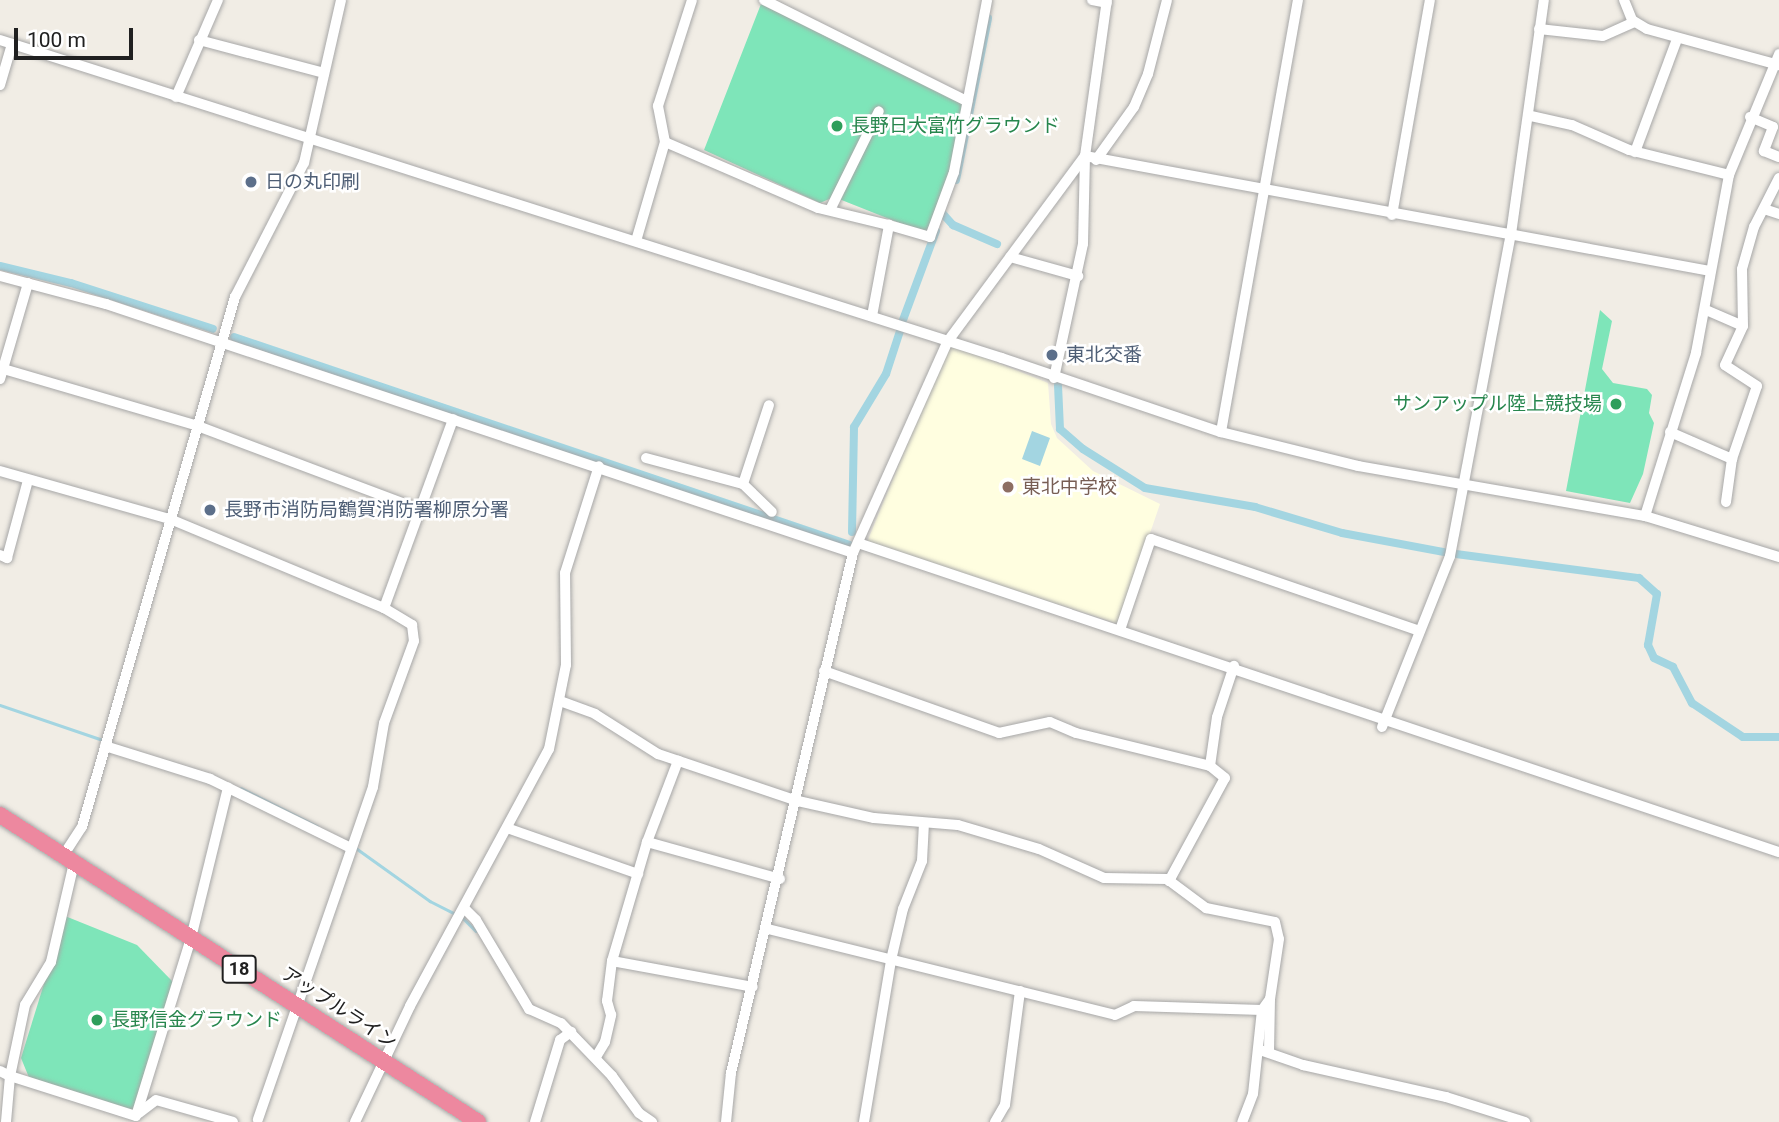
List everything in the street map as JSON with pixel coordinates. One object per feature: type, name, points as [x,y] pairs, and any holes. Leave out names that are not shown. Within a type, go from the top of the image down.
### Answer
[{"type":"highway","name":"アップルライン","points":[[0,815],[478,1122]]},
{"type":"street","points":[[176,97],[218,0]]},
{"type":"street","points":[[6,1122],[5,1073],[24,1005],[51,961],[69,859],[82,827],[195,425],[235,297],[291,194],[310,139],[341,0]]},
{"type":"street","points":[[636,241],[665,142],[658,106],[692,0]]},
{"type":"street","points":[[764,0],[967,101]]},
{"type":"street","points":[[665,142],[830,211],[930,237],[954,172],[987,0]]},
{"type":"street","points":[[1054,378],[1078,276],[1107,2],[1092,0]]},
{"type":"street","points":[[726,1122],[731,1073],[780,879],[824,671],[856,548],[948,341],[1010,257],[1133,107],[1148,75],[1167,0]]},
{"type":"street","points":[[1221,432],[1298,0]]},
{"type":"street","points":[[1392,215],[1430,0]]},
{"type":"street","points":[[1383,721],[1450,556],[1466,485],[1531,116],[1544,0]]},
{"type":"street","points":[[1624,0],[1634,22],[1676,39],[1778,61],[1750,117],[1729,175],[1710,271],[1706,310],[1645,516]]},
{"type":"street","points":[[1539,29],[1603,36],[1634,22]]},
{"type":"street","points":[[1635,152],[1676,39]]},
{"type":"street","points":[[0,40],[872,316],[1221,432],[1310,456],[1645,516],[1779,557]]},
{"type":"street","points":[[199,40],[324,73]]},
{"type":"street","points":[[0,85],[12,44]]},
{"type":"street","points":[[830,211],[879,111]]},
{"type":"street","points":[[1531,116],[1572,125],[1635,152],[1729,175]]},
{"type":"street","points":[[1750,117],[1773,127],[1764,151],[1779,157]]},
{"type":"street","points":[[1090,158],[1710,271]]},
{"type":"street","points":[[1726,502],[1732,459],[1757,386],[1725,365],[1744,326],[1742,269],[1764,209],[1779,178]]},
{"type":"street","points":[[1764,209],[1779,214]]},
{"type":"street","points":[[872,316],[889,225]]},
{"type":"street","points":[[1010,257],[1078,276]]},
{"type":"street","points":[[0,276],[221,343],[856,548],[1121,627],[1232,671],[1779,852]]},
{"type":"street","points":[[28,283],[1,372],[195,425],[419,509]]},
{"type":"street","points":[[1706,310],[1744,326]]},
{"type":"street","points":[[743,484],[769,405]]},
{"type":"street","points":[[384,608],[453,419]]},
{"type":"street","points":[[1670,432],[1732,459]]},
{"type":"street","points":[[646,458],[743,484],[772,512]]},
{"type":"street","points":[[355,1122],[386,1063],[410,1006],[466,910],[550,749],[566,665],[565,573],[599,466]]},
{"type":"street","points":[[0,471],[170,519],[384,608],[412,625],[414,641],[384,723],[373,787],[260,1121]]},
{"type":"street","points":[[0,555],[8,558],[28,480]]},
{"type":"street","points":[[1121,627],[1151,539],[1420,631]]},
{"type":"street","points":[[824,671],[999,733],[1051,722],[1076,733],[1210,766],[1225,778],[1169,881]]},
{"type":"street","points":[[1210,766],[1217,717],[1232,671]]},
{"type":"street","points":[[560,701],[595,714],[641,745],[678,761],[798,801],[867,817],[958,825],[995,835],[1104,878],[1169,881],[1206,908],[1275,922],[1279,939],[1265,1050],[1242,1122]]},
{"type":"street","points":[[105,746],[228,787],[351,848]]},
{"type":"street","points":[[596,1058],[605,1042],[611,1015],[607,1001],[612,961],[647,842],[678,761]]},
{"type":"street","points":[[136,1119],[191,938],[228,787]]},
{"type":"street","points":[[864,1122],[891,960],[903,909],[922,861],[924,823]]},
{"type":"street","points":[[508,828],[638,874]]},
{"type":"street","points":[[647,842],[780,879]]},
{"type":"street","points":[[466,910],[476,919],[529,1009],[571,1032],[596,1058],[639,1114],[652,1122]]},
{"type":"street","points":[[768,929],[1115,1015],[1134,1006],[1262,1010]]},
{"type":"street","points":[[612,961],[753,986]]},
{"type":"street","points":[[995,1122],[1005,1105],[1020,991]]},
{"type":"street","points":[[1265,1050],[1262,1010],[1270,999]]},
{"type":"street","points":[[535,1122],[560,1040],[571,1032]]},
{"type":"street","points":[[1265,1050],[1303,1065],[1447,1097],[1495,1119],[1525,1122]]},
{"type":"street","points":[[5,1073],[136,1119]]},
{"type":"street","points":[[136,1119],[156,1100],[233,1122]]},
{"type":"shaded area","name":"東北中学校","points":[[949,343],[1048,383],[1051,424],[1057,438],[1093,471],[1160,504],[1119,624],[867,542]]},
{"type":"green space","name":"長野日大富竹グラウンド","points":[[761,4],[964,103],[952,171],[927,234],[834,197],[820,203],[704,150]]},
{"type":"green space","name":"サンアップル陸上競技場","points":[[1600,310],[1612,321],[1602,369],[1613,383],[1647,389],[1652,395],[1649,413],[1654,423],[1643,474],[1630,503],[1566,491]]},
{"type":"green space","name":"長野信金グラウンド","points":[[65,916],[137,945],[173,982],[134,1112],[30,1080],[21,1058]]},
{"type":"water","points":[[1032,431],[1050,438],[1040,466],[1022,459]]},
{"type":"waterway","points":[[956,180],[988,18]]},
{"type":"waterway","points":[[943,214],[953,225],[997,244]]},
{"type":"waterway","points":[[903,320],[936,231]]},
{"type":"waterway","points":[[0,266],[71,283],[213,329]]},
{"type":"waterway","points":[[852,532],[854,427],[886,374],[900,331]]},
{"type":"waterway","points":[[234,337],[850,545]]},
{"type":"waterway","points":[[1058,385],[1060,429],[1083,449],[1145,488],[1255,507],[1342,533],[1444,552]]},
{"type":"waterway","points":[[1456,554],[1639,578],[1657,594],[1648,645],[1654,658],[1673,667],[1692,703],[1743,737],[1779,737]]},
{"type":"waterway","points":[[0,705],[103,740]]},
{"type":"waterway","points":[[241,788],[317,826]]},
{"type":"waterway","points":[[356,848],[430,901],[455,914]]},
{"type":"waterway","points":[[461,916],[476,931]]},
{"type":"place","name":"長野日大富竹グラウンド","points":[[837,126]]},
{"type":"place","name":"日の丸印刷","points":[[251,182]]},
{"type":"place","name":"東北交番","points":[[1052,355]]},
{"type":"place","name":"サンアップル陸上競技場","points":[[1616,404]]},
{"type":"place","name":"東北中学校","points":[[1008,487]]},
{"type":"place","name":"長野市消防局鶴賀消防署柳原分署","points":[[210,510]]},
{"type":"place","name":"長野信金グラウンド","points":[[97,1020]]}]
